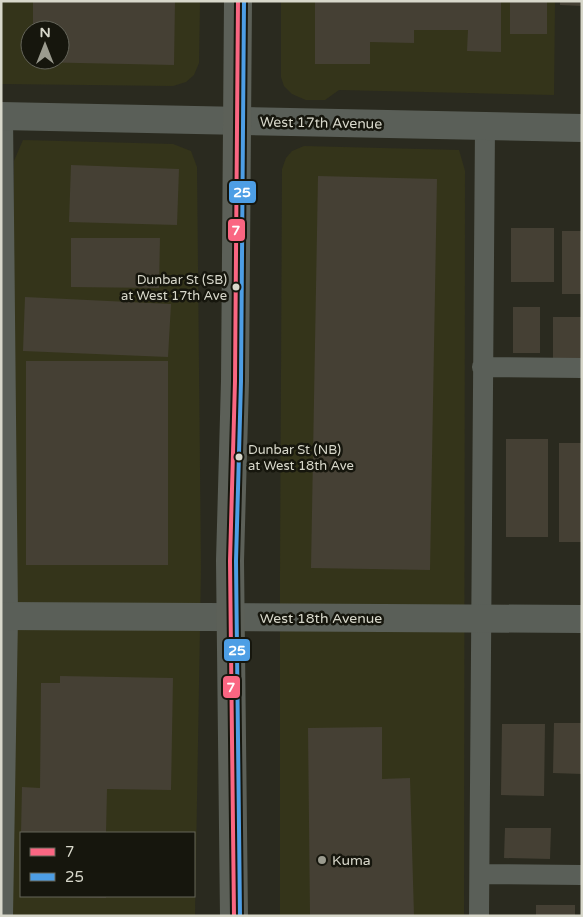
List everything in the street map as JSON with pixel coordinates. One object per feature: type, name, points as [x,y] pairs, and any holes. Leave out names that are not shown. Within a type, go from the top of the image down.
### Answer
[{"type":"main road","points":[[234,916],[231,618],[238,1]]},
{"type":"street","name":"West 17th Avenue","points":[[2,116],[582,128]]},
{"type":"street","name":"West 18th Avenue","points":[[4,616],[582,620]]},
{"type":"lane","points":[[2,116],[3,916]]},
{"type":"lane","points":[[479,916],[485,127]]},
{"type":"lane","points":[[482,366],[582,368]]},
{"type":"lane","points":[[480,874],[582,875]]},
{"type":"shaded area","points":[[1,1],[200,1],[199,63],[194,75],[186,82],[173,86],[1,84]]},
{"type":"shaded area","points":[[281,1],[555,1],[554,95],[339,90],[325,100],[306,100],[292,94],[284,86],[281,77]]},
{"type":"shaded area","points":[[23,140],[173,144],[191,151],[197,167],[201,569],[195,916],[12,916],[14,161]]},
{"type":"shaded area","points":[[304,146],[459,150],[465,171],[464,916],[280,916],[282,169],[286,158],[292,151]]},
{"type":"building","points":[[33,1],[175,1],[174,65],[70,63],[70,20],[33,20]]},
{"type":"building","points":[[315,1],[501,1],[501,52],[467,51],[468,30],[414,30],[414,43],[370,42],[370,64],[315,64]]},
{"type":"building","points":[[510,1],[547,1],[547,34],[510,34]]},
{"type":"building","points":[[560,1],[582,1],[582,6],[560,5]]},
{"type":"building","points":[[71,165],[179,169],[177,225],[69,222]]},
{"type":"building","points":[[318,176],[437,179],[430,570],[311,568]]},
{"type":"building","points":[[511,228],[554,228],[554,282],[511,282]]},
{"type":"building","points":[[562,231],[582,231],[582,294],[562,294]]},
{"type":"building","points":[[71,238],[160,238],[159,288],[71,287]]},
{"type":"building","points":[[25,297],[171,304],[168,357],[23,351]]},
{"type":"building","points":[[513,307],[540,307],[540,353],[513,353]]},
{"type":"building","points":[[553,317],[582,317],[582,358],[553,358]]},
{"type":"building","points":[[26,361],[168,361],[168,565],[26,565]]},
{"type":"building","points":[[506,439],[548,439],[548,537],[506,537]]},
{"type":"building","points":[[559,443],[582,443],[582,542],[559,542]]},
{"type":"building","points":[[60,676],[173,678],[171,790],[107,789],[106,832],[21,832],[22,787],[40,788],[41,683],[60,683]]},
{"type":"building","points":[[554,723],[582,723],[582,774],[553,773]]},
{"type":"building","points":[[502,724],[545,724],[544,796],[501,795]]},
{"type":"building","points":[[382,727],[382,779],[410,778],[414,916],[310,916],[308,728]]},
{"type":"building","points":[[505,828],[551,828],[550,859],[504,858]]},
{"type":"building","points":[[48,897],[106,897],[106,898]]},
{"type":"building","points":[[536,905],[575,905],[575,916],[536,916]]},
{"type":"transit line","name":"7","points":[[234,916],[230,561],[235,381],[238,1]]},
{"type":"transit line","name":"25","points":[[240,916],[236,561],[241,381],[244,1]]},
{"type":"place","name":"Dunbar St (SB) at West 17th Ave","points":[[236,287]]},
{"type":"place","name":"Dunbar St (NB) at West 18th Ave","points":[[239,457]]},
{"type":"place","name":"Kuma","points":[[322,860]]}]
